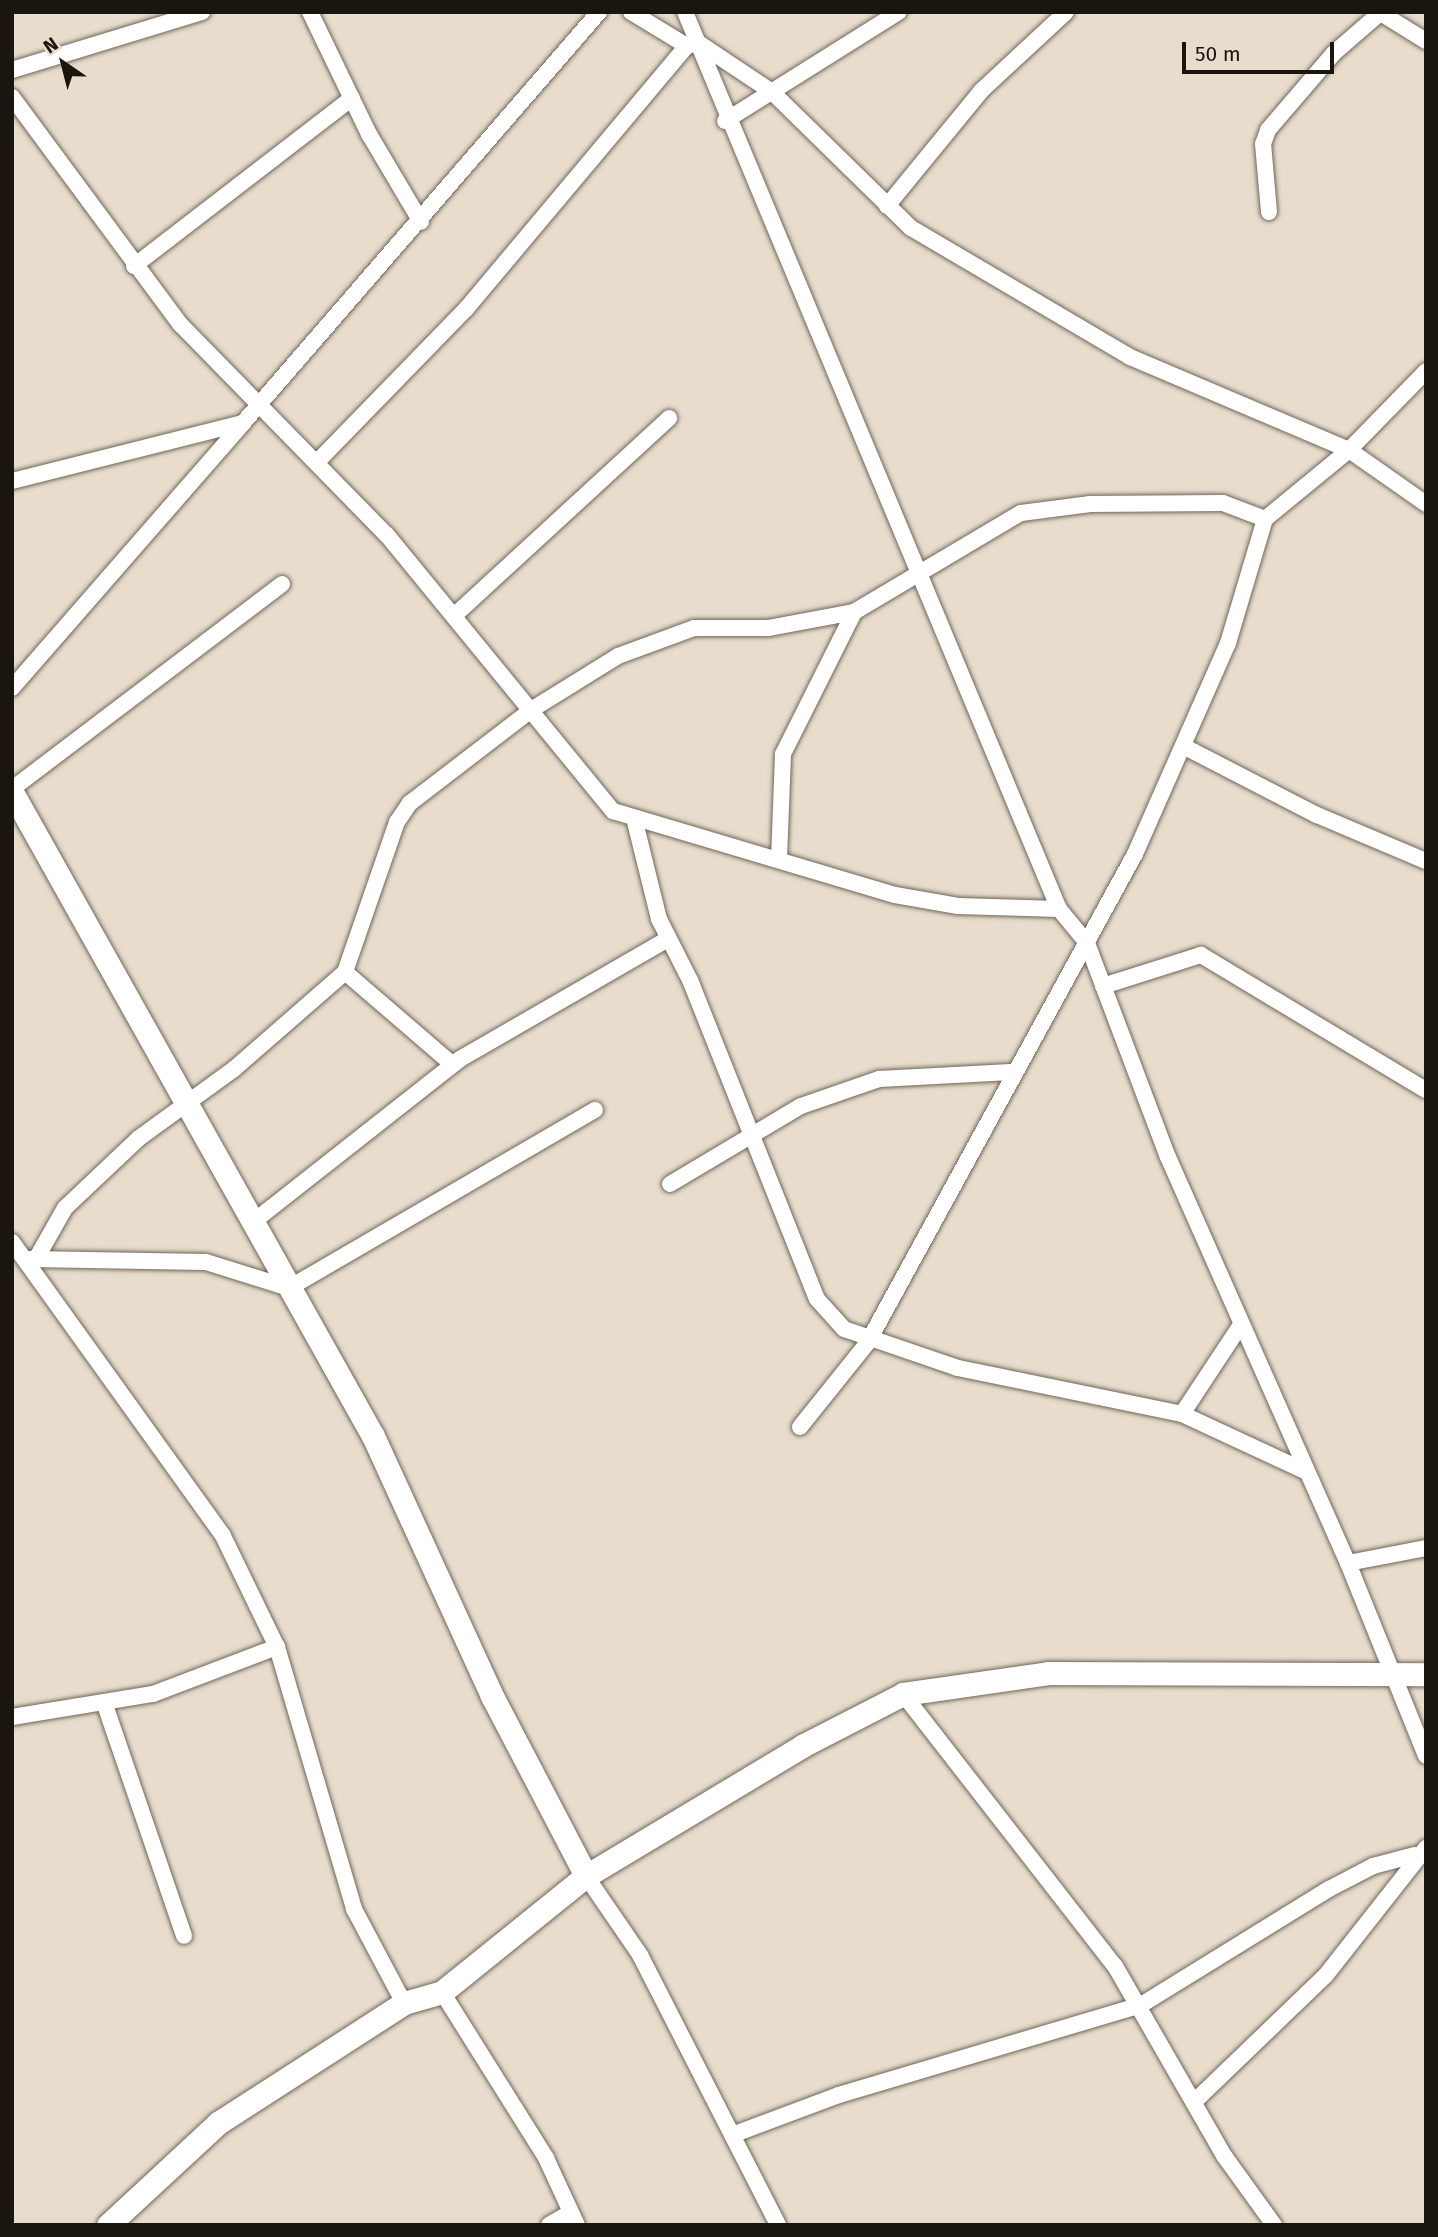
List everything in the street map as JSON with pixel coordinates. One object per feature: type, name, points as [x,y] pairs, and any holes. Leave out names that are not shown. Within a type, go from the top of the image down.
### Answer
[{"type":"street","points":[[12,70],[201,12]]},
{"type":"street","points":[[310,12],[352,98],[421,222]]},
{"type":"street","points":[[12,688],[421,222],[502,118],[599,12]]},
{"type":"street","points":[[631,12],[692,44],[772,92],[911,228],[1130,357],[1349,450],[1426,504]]},
{"type":"street","points":[[685,12],[692,44],[923,572],[1059,909],[1087,943],[1240,1326],[1348,1563],[1397,1677],[1426,1756]]},
{"type":"street","points":[[725,121],[900,12]]},
{"type":"street","points":[[887,206],[981,91],[1066,12]]},
{"type":"street","points":[[1269,212],[1263,153],[1268,130],[1334,53],[1380,13],[1426,41]]},
{"type":"street","points":[[320,460],[466,309],[692,44]]},
{"type":"street","points":[[12,97],[134,266],[258,408],[320,460],[455,615],[593,793],[635,822],[932,902],[1059,909]]},
{"type":"street","points":[[134,266],[352,98]]},
{"type":"street","points":[[800,1427],[868,1342],[1011,1072],[1087,943],[1185,747],[1244,598],[1265,519],[1349,450],[1426,371]]},
{"type":"street","points":[[455,615],[669,418]]},
{"type":"street","points":[[12,481],[243,423]]},
{"type":"street","points":[[24,1258],[65,1208],[139,1138],[184,1106],[345,972],[397,822],[433,783],[531,710],[618,656],[694,628],[769,628],[854,612],[1021,513],[1090,504],[1223,503],[1265,519]]},
{"type":"street","points":[[282,584],[12,791],[184,1106],[253,1222],[373,1437],[486,1684],[586,1876],[640,1955],[778,2225]]},
{"type":"street","points":[[779,859],[783,754],[854,612]]},
{"type":"street","points":[[1185,747],[1317,815],[1426,861]]},
{"type":"street","points":[[635,822],[668,939],[751,1133],[817,1300],[844,1329],[868,1342],[958,1368],[1182,1414],[1305,1471]]},
{"type":"street","points":[[253,1222],[452,1065],[668,939]]},
{"type":"street","points":[[1103,986],[1201,955],[1426,1090]]},
{"type":"street","points":[[345,972],[452,1065]]},
{"type":"street","points":[[670,1184],[751,1133],[801,1106],[879,1079],[1011,1072]]},
{"type":"street","points":[[24,1258],[206,1262],[289,1288],[595,1110]]},
{"type":"street","points":[[12,1242],[223,1536],[277,1647],[354,1909],[404,2004]]},
{"type":"street","points":[[1182,1414],[1240,1326]]},
{"type":"street","points":[[1348,1563],[1426,1548]]},
{"type":"street","points":[[12,1717],[105,1705],[277,1647]]},
{"type":"street","points":[[108,2225],[218,2123],[404,2004],[442,1992],[586,1876],[903,1694],[1048,1673],[1397,1677],[1426,1674]]},
{"type":"street","points":[[903,1694],[1141,2005],[1196,2100],[1225,2157],[1274,2225]]},
{"type":"street","points":[[105,1705],[184,1936]]},
{"type":"street","points":[[732,2135],[839,2095],[1141,2005],[1329,1889],[1373,1866],[1420,1851]]},
{"type":"street","points":[[1196,2100],[1326,1975],[1420,1851]]},
{"type":"street","points":[[442,1992],[546,2158],[573,2219],[549,2225]]}]
